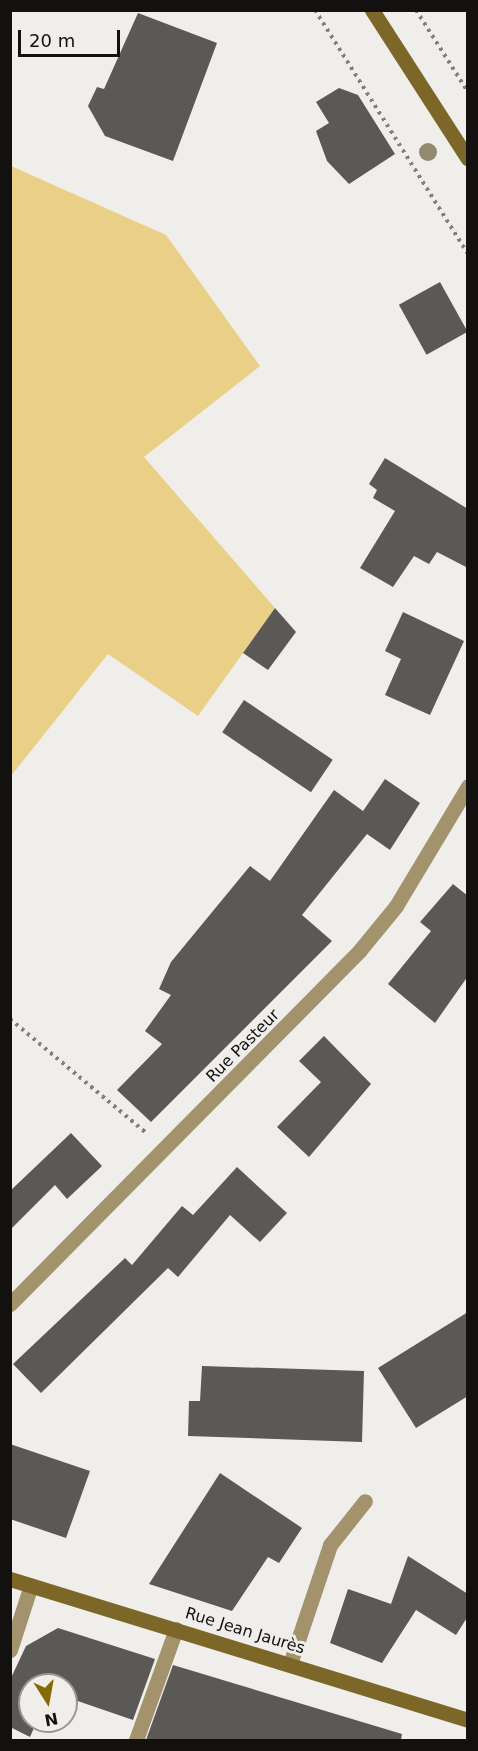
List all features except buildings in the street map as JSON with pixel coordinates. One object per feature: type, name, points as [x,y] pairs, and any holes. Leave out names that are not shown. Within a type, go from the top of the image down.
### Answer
[{"type":"main road","points":[[372,10],[468,159]]},
{"type":"main road","name":"Rue Jean Jaurès","points":[[10,1579],[468,1720]]},
{"type":"street","name":"Rue Pasteur","points":[[10,1304],[165,1152],[360,950],[396,906],[468,786]]},
{"type":"street","points":[[290,1664],[330,1545],[365,1501]]},
{"type":"street","points":[[10,1650],[31,1585]]},
{"type":"street","points":[[136,1740],[176,1629]]},
{"type":"path","points":[[315,10],[468,254]]},
{"type":"path","points":[[416,10],[468,92]]},
{"type":"path","points":[[10,1019],[112,1104],[165,1152]]},
{"type":"shaded area","points":[[11,166],[166,235],[260,366],[144,457],[275,608],[198,716],[108,654],[11,776]]}]
